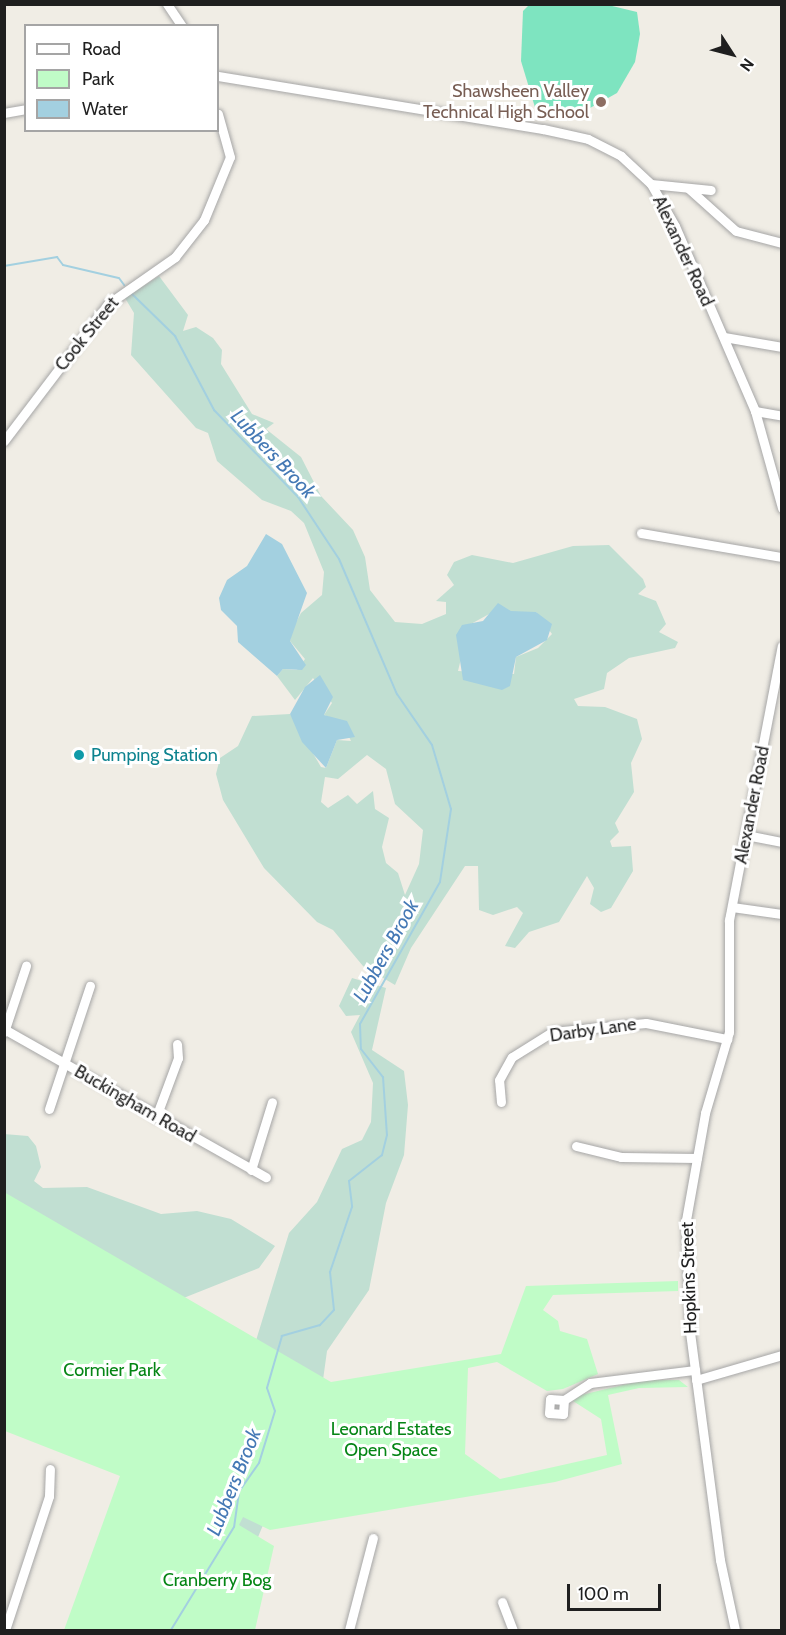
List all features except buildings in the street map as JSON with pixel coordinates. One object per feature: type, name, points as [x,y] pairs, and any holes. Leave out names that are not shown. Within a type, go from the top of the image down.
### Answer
[{"type":"street","points":[[167,4],[181,24]]},
{"type":"street","name":"Alexander Road","points":[[219,76],[574,135],[621,156],[651,184],[724,337],[755,411],[780,491],[782,508]]},
{"type":"street","points":[[4,113],[24,109]]},
{"type":"street","name":"Cook Street","points":[[4,441],[108,304],[175,257],[204,220],[230,157],[219,118]]},
{"type":"street","points":[[651,184],[711,190]]},
{"type":"street","points":[[688,188],[736,231],[782,243]]},
{"type":"street","points":[[724,337],[782,347]]},
{"type":"street","points":[[755,411],[782,416]]},
{"type":"street","points":[[641,533],[782,557]]},
{"type":"street","name":"Alexander Road","points":[[729,928],[782,646]]},
{"type":"street","points":[[746,835],[782,842]]},
{"type":"street","points":[[732,907],[782,914]]},
{"type":"street","name":"Hopkins Street","points":[[729,928],[728,1040],[697,1158],[686,1237],[695,1375],[720,1560],[735,1630]]},
{"type":"street","points":[[5,1030],[26,966]]},
{"type":"street","points":[[49,1108],[62,1062],[90,986]]},
{"type":"street","name":"Darby Lane","points":[[501,1102],[499,1080],[512,1057],[552,1032],[646,1023],[728,1040]]},
{"type":"street","name":"Buckingham Road","points":[[5,1030],[266,1177]]},
{"type":"street","points":[[156,1117],[177,1059],[177,1044]]},
{"type":"street","points":[[251,1170],[272,1102]]},
{"type":"street","points":[[576,1146],[621,1157],[697,1158]]},
{"type":"street","points":[[564,1400],[596,1382],[695,1375],[782,1355]]},
{"type":"street","points":[[5,1624],[49,1496],[50,1469]]},
{"type":"street","points":[[349,1630],[373,1538]]},
{"type":"street","points":[[502,1602],[513,1630]]},
{"type":"green space","points":[[529,5],[608,5],[637,12],[640,34],[635,62],[617,93],[581,113],[537,114],[521,61],[523,11]]},
{"type":"green space","points":[[159,276],[188,315],[183,331],[196,327],[213,338],[222,350],[221,364],[252,414],[274,423],[266,429],[301,457],[321,496],[353,530],[365,557],[370,590],[395,622],[422,624],[446,614],[446,602],[436,601],[454,585],[447,575],[454,562],[472,555],[513,563],[573,546],[609,545],[643,579],[646,587],[638,594],[656,601],[666,624],[659,632],[678,642],[675,648],[629,658],[607,673],[604,689],[574,699],[578,706],[605,707],[637,719],[642,739],[631,763],[634,792],[615,823],[619,832],[610,841],[612,847],[631,846],[633,871],[611,908],[601,912],[590,904],[594,888],[587,876],[559,922],[529,932],[515,948],[505,946],[523,913],[517,907],[493,915],[479,910],[478,866],[465,866],[411,948],[395,985],[363,966],[333,930],[317,922],[264,868],[223,800],[216,774],[220,758],[238,746],[252,716],[290,714],[321,767],[326,768],[337,740],[351,741],[342,722],[324,715],[332,703],[313,678],[295,700],[277,676],[283,669],[297,670],[305,659],[290,641],[291,632],[301,613],[322,595],[324,572],[304,523],[291,511],[262,500],[217,461],[208,433],[196,428],[131,355],[134,313],[125,298]],"holes":[[[536,612],[552,634],[538,648],[516,657],[514,674],[458,671],[469,625],[491,613]],[[367,755],[386,769],[395,804],[423,830],[419,864],[405,895],[398,873],[386,863],[382,847],[389,818],[375,809],[373,791],[357,804],[348,795],[328,808],[321,802],[325,777],[338,779]]]},
{"type":"green space","points":[[352,978],[386,988],[372,1050],[404,1071],[408,1105],[404,1155],[386,1203],[369,1290],[327,1351],[323,1380],[256,1542],[146,1630],[250,1360],[289,1233],[317,1202],[342,1149],[362,1140],[371,1122],[373,1083],[351,1032],[360,1015],[346,1016],[339,1006]]},
{"type":"green space","points":[[4,1134],[28,1136],[36,1146],[41,1167],[34,1181],[43,1188],[87,1187],[161,1214],[197,1211],[231,1219],[275,1246],[259,1268],[176,1301],[5,1258]]},
{"type":"green space","name":"Cormier Park","points":[[4,1192],[331,1382],[501,1354],[526,1286],[678,1281],[678,1291],[553,1295],[543,1310],[558,1321],[560,1331],[587,1339],[598,1374],[563,1389],[547,1391],[497,1362],[468,1368],[465,1454],[500,1479],[607,1455],[601,1419],[573,1401],[581,1395],[644,1380],[679,1380],[688,1387],[639,1388],[608,1395],[622,1464],[555,1482],[270,1530],[243,1517],[239,1525],[274,1546],[255,1630],[64,1630],[120,1476],[5,1431]]},
{"type":"water","points":[[266,534],[282,544],[307,593],[290,641],[306,665],[302,670],[283,669],[277,676],[238,642],[237,626],[221,610],[219,598],[227,580],[247,566]]},
{"type":"water","points":[[498,603],[511,611],[536,612],[552,624],[547,640],[516,657],[510,686],[502,690],[463,680],[456,635],[462,625],[483,621]]},
{"type":"water","points":[[320,675],[333,697],[324,715],[347,721],[355,737],[337,740],[326,768],[302,742],[290,714],[305,687]]},
{"type":"waterway","name":"Lubbers Brook","points":[[4,266],[57,257],[63,265],[119,278],[124,285]]},
{"type":"waterway","name":"Lubbers Brook","points":[[131,293],[175,336],[214,410],[298,497],[339,559],[397,694],[432,745],[451,809],[440,882],[360,1024],[361,1049],[383,1077],[387,1135],[382,1155],[349,1181],[352,1207],[330,1272],[334,1310],[320,1325],[282,1336],[267,1388],[275,1411],[259,1463],[239,1492],[234,1527],[171,1630]]},
{"type":"place","name":"Shawsheen Valley Technical High School","points":[[601,102]]},
{"type":"place","name":"Pumping Station","points":[[79,755]]},
{"type":"park label","name":"Leonard Estates Open Space","points":[[391,1440]]},
{"type":"park label","name":"Cranberry Bog","points":[[217,1580]]}]
